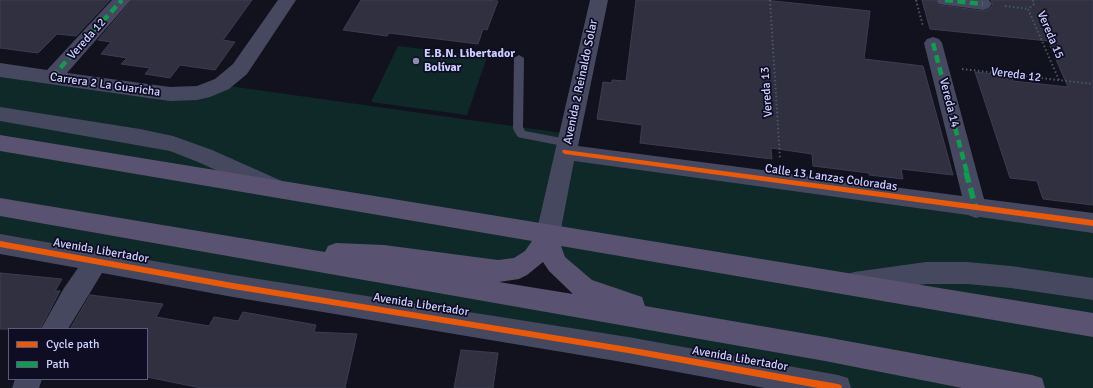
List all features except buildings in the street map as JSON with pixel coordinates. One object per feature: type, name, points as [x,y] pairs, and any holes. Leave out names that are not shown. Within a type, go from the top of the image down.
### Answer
[{"type":"main road","points":[[0,143],[1093,325]]},
{"type":"main road","name":"Avenida Libertador","points":[[0,207],[706,329],[1032,388]]},
{"type":"main road","points":[[286,256],[339,253],[384,255],[498,272],[519,268],[533,258],[548,234]]},
{"type":"main road","points":[[548,234],[550,252],[557,264],[584,288],[706,329]]},
{"type":"street","name":"Vereda 12","points":[[52,77],[122,0]]},
{"type":"street","name":"Carrera 2 La Guaricha","points":[[0,70],[170,94],[197,93],[210,90],[227,81],[240,69],[287,0]]},
{"type":"street","name":"Avenida 2 Reinaldo Solar","points":[[548,234],[599,0]]},
{"type":"street","points":[[945,0],[983,4]]},
{"type":"street","name":"Vereda 14","points":[[933,42],[976,209]]},
{"type":"street","points":[[0,114],[174,144],[205,156],[279,190]]},
{"type":"street","name":"Calle 13 Lanzas Coloradas","points":[[566,148],[782,182],[1093,224]]},
{"type":"street","name":"Avenida Libertador","points":[[0,244],[233,286],[628,350],[838,388]]},
{"type":"street","points":[[55,328],[96,261]]},
{"type":"street","points":[[853,284],[926,273],[967,273],[1011,277],[1093,289]]},
{"type":"lane","points":[[519,58],[518,128],[522,134],[566,148]]},
{"type":"path","points":[[916,0],[926,37],[933,42]]},
{"type":"green space","points":[[398,46],[487,57],[467,115],[371,102]]},
{"type":"green space","points":[[0,71],[170,94],[222,85],[569,134],[547,232],[280,188],[206,155],[0,113]]},
{"type":"green space","points":[[0,114],[140,137],[279,189],[853,284],[926,273],[1093,289],[1093,388],[838,388],[0,244]],"holes":[[[550,252],[615,299],[702,328],[289,256],[519,268]]]},
{"type":"green space","points":[[566,153],[1093,225],[1093,287],[1011,275],[853,282],[549,233]]},
{"type":"marked path","points":[[52,77],[122,0]]},
{"type":"marked path","points":[[945,0],[983,4]]},
{"type":"marked path","points":[[933,43],[976,209]]},
{"type":"cycle path","points":[[565,152],[1093,223]]},
{"type":"cycle path","points":[[0,244],[233,286],[628,350],[838,388]]},
{"type":"place","name":"E.B.N. Libertador Bolívar","points":[[416,61]]}]
